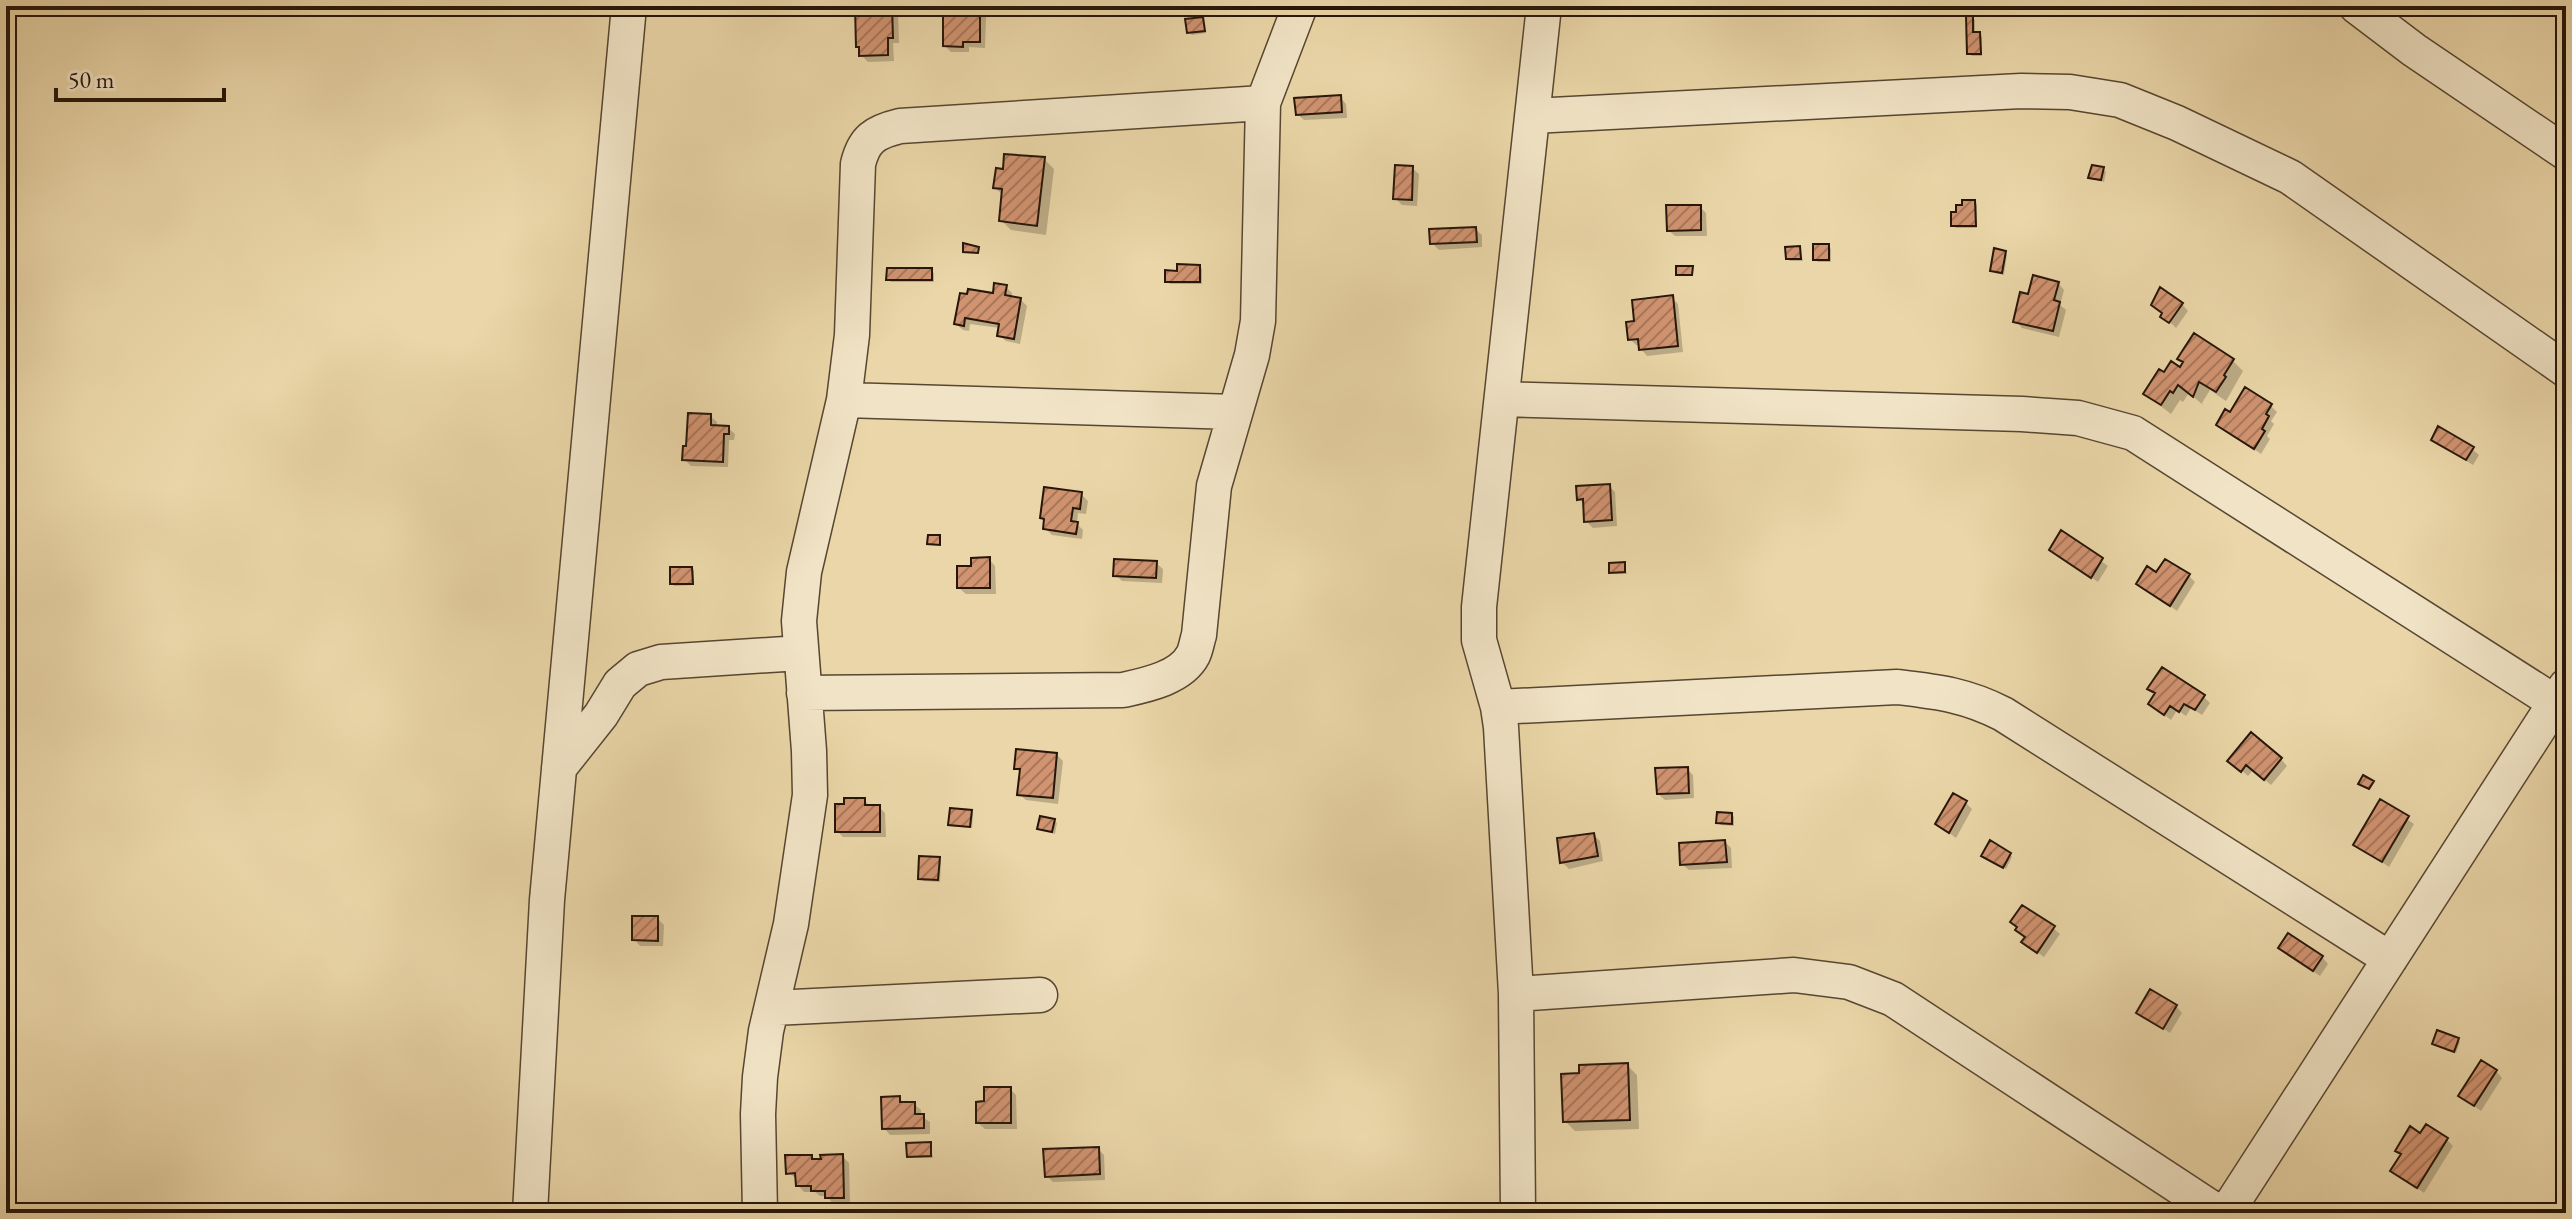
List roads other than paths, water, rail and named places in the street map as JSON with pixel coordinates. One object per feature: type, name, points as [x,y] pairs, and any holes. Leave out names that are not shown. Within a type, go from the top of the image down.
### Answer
[{"type":"street","points":[[530,1213],[547,900],[629,6]]},
{"type":"street","points":[[804,693],[1123,690],[1157,681],[1182,669],[1193,655],[1199,635],[1214,486],[1252,355],[1258,321],[1263,103],[1300,6]]},
{"type":"street","points":[[1518,1213],[1516,994],[1498,707],[1479,640],[1479,607],[1544,6]]},
{"type":"street","points":[[2356,6],[2414,50],[2566,153]]},
{"type":"street","points":[[1532,116],[2021,91],[2070,92],[2120,100],[2177,123],[2290,177],[2566,370]]},
{"type":"street","points":[[760,1213],[760,1077],[766,1031],[791,924],[810,795],[799,621],[804,572],[844,400],[852,335],[858,164],[862,147],[869,137],[900,126],[1263,103]]},
{"type":"street","points":[[1502,399],[2022,414],[2078,418],[2133,433],[2561,694],[2226,1213]]},
{"type":"street","points":[[844,400],[1235,412]]},
{"type":"street","points":[[559,768],[601,715],[620,684],[638,669],[661,662],[800,653]]},
{"type":"street","points":[[1498,707],[1897,687],[1943,692],[1975,700],[2003,714],[2390,959]]},
{"type":"street","points":[[1516,994],[1794,975],[1849,982],[1893,999],[2219,1213]]},
{"type":"street","points":[[773,1008],[1040,995]]}]
